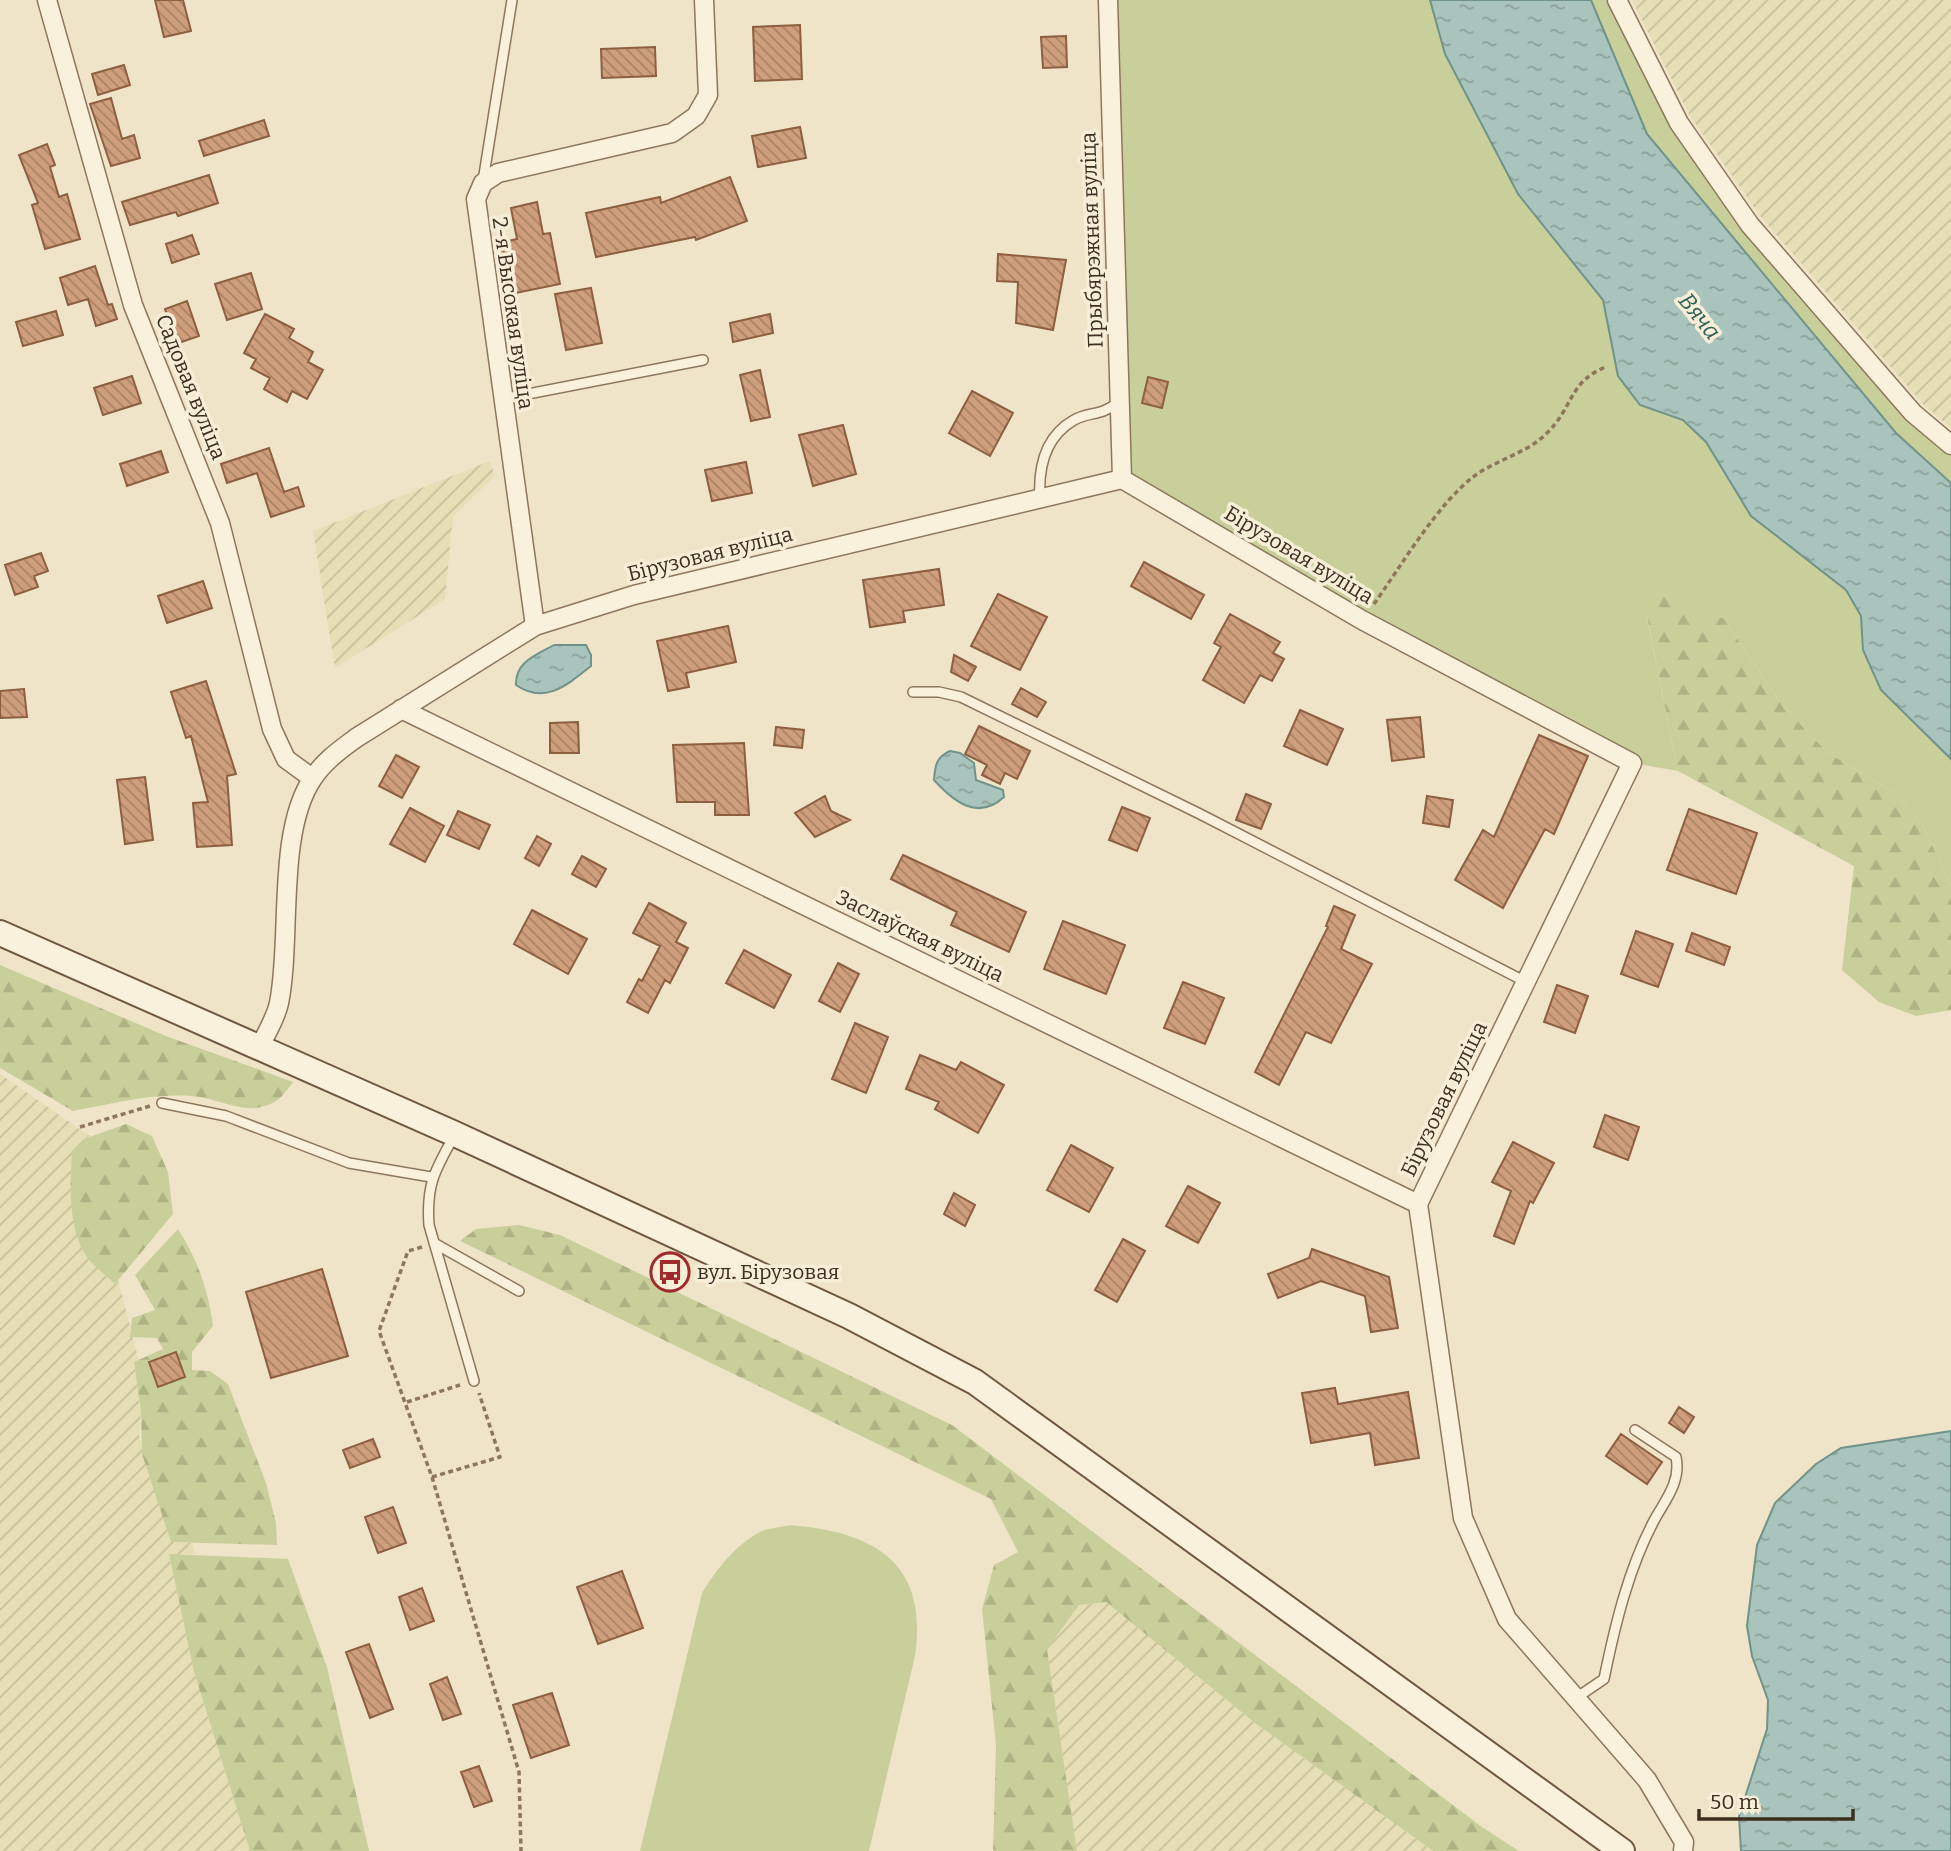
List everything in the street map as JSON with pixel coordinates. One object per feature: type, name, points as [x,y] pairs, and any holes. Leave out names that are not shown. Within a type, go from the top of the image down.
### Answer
[{"type":"main road","points":[[0,933],[455,1134],[849,1316],[975,1382],[1622,1851]]},
{"type":"street","name":"Садовая вуліца","points":[[47,0],[134,305],[220,523],[272,729],[286,759],[312,778]]},
{"type":"street","points":[[483,183],[498,173],[672,133],[696,117],[708,95],[704,0]]},
{"type":"street","name":"Прыбярэжная вуліца","points":[[1108,0],[1122,479]]},
{"type":"street","points":[[1617,0],[1679,123],[1750,225],[1913,413],[1951,445]]},
{"type":"street","name":"2-я Высокая вуліца","points":[[483,183],[476,199],[476,219],[535,626]]},
{"type":"street","name":"Бірузовая вуліца","points":[[260,1047],[279,1005],[291,850],[299,807],[312,778],[331,756],[401,709],[535,626],[634,595],[1122,479],[1362,620],[1632,763],[1418,1204],[1463,1518],[1507,1619],[1647,1780],[1684,1842],[1683,1851]]},
{"type":"street","name":"Заслаўская вуліца","points":[[401,709],[1418,1204]]},
{"type":"lane","points":[[483,183],[512,0]]},
{"type":"lane","points":[[502,399],[703,359]]},
{"type":"lane","points":[[1040,500],[1041,461],[1059,432],[1075,419],[1106,412],[1120,401]]},
{"type":"lane","points":[[913,692],[939,692],[961,697],[1200,814],[1526,982]]},
{"type":"lane","points":[[162,1103],[226,1116],[349,1163],[431,1177]]},
{"type":"lane","points":[[455,1134],[431,1177],[427,1202],[434,1243],[474,1381]]},
{"type":"lane","points":[[434,1243],[519,1291]]},
{"type":"lane","points":[[1577,1698],[1604,1679],[1625,1594],[1651,1526],[1679,1470],[1676,1458],[1635,1430]]},
{"type":"path","points":[[1362,620],[1451,498],[1473,477],[1546,435],[1560,417],[1576,386],[1591,373],[1606,367]]},
{"type":"path","points":[[80,1127],[162,1103]]},
{"type":"path","points":[[434,1243],[408,1251],[379,1331],[432,1477],[519,1772],[521,1851]]},
{"type":"path","points":[[407,1402],[474,1381],[500,1457],[432,1477]]},
{"type":"shaded area","points":[[1632,0],[1951,0],[1951,428],[1923,404],[1761,217],[1690,116]]},
{"type":"shaded area","points":[[490,461],[495,476],[453,516],[445,599],[335,668],[313,531]]},
{"type":"shaded area","points":[[0,1074],[90,1136],[84,1139],[116,1284],[118,1280],[139,1361],[134,1362],[141,1412],[139,1435],[171,1542],[192,1543],[195,1554],[169,1555],[194,1672],[250,1851],[0,1851]]},
{"type":"shaded area","points":[[1106,1602],[1255,1723],[1433,1851],[1077,1851],[1047,1649],[1079,1605]]},
{"type":"green space","points":[[1108,0],[1430,0],[1445,54],[1518,194],[1603,300],[1618,376],[1640,405],[1683,420],[1706,442],[1751,516],[1846,590],[1861,616],[1863,650],[1881,690],[1951,759],[1951,885],[1922,824],[1893,792],[1827,752],[1782,705],[1724,619],[1647,617],[1678,771],[1632,763],[1122,479]]},
{"type":"green space","points":[[1591,0],[1617,0],[1679,123],[1750,225],[1951,446],[1951,483],[1896,433],[1647,134]]},
{"type":"green space","points":[[1671,596],[1724,619],[1782,705],[1827,752],[1893,792],[1922,824],[1951,885],[1951,1010],[1916,1016],[1879,1002],[1842,970],[1854,866],[1678,771],[1647,616],[1655,598]]},
{"type":"green space","points":[[0,965],[166,1036],[293,1082],[278,1100],[256,1108],[176,1095],[73,1111],[0,1068]]},
{"type":"green space","points":[[126,1124],[152,1136],[168,1172],[173,1214],[115,1284],[91,1262],[78,1238],[72,1209],[72,1151],[84,1139]]},
{"type":"green space","points":[[519,1225],[560,1235],[952,1425],[1482,1827],[1519,1851],[1433,1851],[1255,1723],[1106,1602],[1079,1605],[1047,1649],[1077,1851],[993,1851],[996,1745],[982,1609],[994,1565],[1018,1552],[991,1499],[460,1241],[476,1229]]},
{"type":"green space","points":[[178,1229],[201,1276],[213,1326],[192,1352],[192,1370],[210,1371],[228,1384],[266,1483],[276,1523],[277,1545],[171,1542],[142,1454],[141,1412],[134,1362],[163,1349],[157,1338],[130,1337],[132,1318],[155,1310],[135,1275]]},
{"type":"green space","points":[[790,1525],[847,1535],[870,1545],[889,1558],[904,1575],[913,1597],[917,1624],[915,1656],[869,1851],[640,1851],[702,1593],[721,1566],[753,1536],[772,1528]]},
{"type":"green space","points":[[169,1554],[288,1559],[327,1667],[369,1851],[250,1851],[194,1672]]},
{"type":"water","name":"Вяча","points":[[1430,0],[1591,0],[1647,134],[1896,433],[1951,483],[1951,759],[1881,690],[1863,650],[1861,616],[1846,590],[1751,516],[1706,442],[1683,420],[1640,405],[1618,376],[1603,300],[1518,194],[1445,54]]},
{"type":"water","points":[[554,645],[586,645],[591,655],[591,666],[564,686],[546,693],[527,691],[516,685],[519,670],[523,665]]},
{"type":"water","points":[[950,751],[960,753],[974,763],[976,780],[1003,790],[1004,797],[985,808],[976,808],[967,806],[950,795],[934,780],[937,762]]},
{"type":"water","points":[[1951,1431],[1951,1851],[1741,1851],[1739,1816],[1767,1729],[1768,1700],[1752,1656],[1747,1626],[1757,1545],[1775,1503],[1816,1464],[1841,1448]]},
{"type":"building","points":[[155,0],[183,0],[191,31],[164,37]]},
{"type":"building","points":[[800,25],[802,79],[755,81],[753,27]]},
{"type":"building","points":[[1066,36],[1067,67],[1043,68],[1041,37]]},
{"type":"building","points":[[655,47],[656,76],[602,78],[601,49]]},
{"type":"building","points":[[124,65],[130,85],[98,95],[92,74]]},
{"type":"building","points":[[111,98],[122,139],[134,135],[140,158],[111,166],[90,104]]},
{"type":"building","points":[[264,120],[269,136],[204,156],[199,141]]},
{"type":"building","points":[[800,127],[806,158],[758,167],[752,136]]},
{"type":"building","points":[[47,144],[55,165],[50,167],[59,197],[67,194],[80,239],[45,249],[32,205],[38,203],[19,155]]},
{"type":"building","points":[[209,175],[218,203],[178,216],[176,212],[130,225],[122,202]]},
{"type":"building","points":[[730,177],[747,221],[696,240],[695,237],[596,257],[586,213],[660,197],[661,203]]},
{"type":"building","points":[[537,202],[543,234],[550,233],[560,284],[506,295],[496,244],[517,239],[511,208]]},
{"type":"building","points":[[192,235],[199,254],[172,263],[166,244]]},
{"type":"building","points":[[998,254],[1066,260],[1053,330],[1016,323],[1018,282],[997,281]]},
{"type":"building","points":[[95,266],[108,305],[112,304],[117,319],[96,326],[88,299],[68,305],[60,278]]},
{"type":"building","points":[[251,273],[262,309],[227,320],[215,284]]},
{"type":"building","points":[[591,288],[602,343],[566,350],[555,294]]},
{"type":"building","points":[[187,301],[199,336],[176,344],[165,309]]},
{"type":"building","points":[[56,311],[63,335],[23,346],[16,322]]},
{"type":"building","points":[[265,314],[294,329],[289,338],[313,352],[308,362],[323,370],[307,399],[292,391],[287,402],[264,389],[270,378],[251,368],[256,359],[244,353]]},
{"type":"building","points":[[770,314],[773,333],[733,342],[730,323]]},
{"type":"building","points":[[760,370],[770,417],[751,421],[740,375]]},
{"type":"building","points":[[132,376],[141,403],[103,415],[94,388]]},
{"type":"building","points":[[1148,377],[1168,382],[1162,408],[1142,403]]},
{"type":"building","points":[[972,391],[1013,413],[990,456],[949,433]]},
{"type":"building","points":[[843,425],[856,474],[813,486],[799,435]]},
{"type":"building","points":[[269,448],[284,492],[298,487],[304,506],[271,517],[257,473],[227,483],[221,464]]},
{"type":"building","points":[[161,451],[168,472],[127,486],[120,464]]},
{"type":"building","points":[[746,462],[752,493],[712,501],[705,470]]},
{"type":"building","points":[[41,553],[48,571],[34,576],[38,587],[15,595],[5,565]]},
{"type":"building","points":[[1144,562],[1204,595],[1191,619],[1131,586]]},
{"type":"building","points":[[939,569],[944,605],[903,611],[905,622],[870,627],[863,580]]},
{"type":"building","points":[[203,581],[212,608],[167,623],[158,596]]},
{"type":"building","points":[[998,594],[1047,617],[1020,670],[971,646]]},
{"type":"building","points":[[1230,614],[1280,642],[1273,653],[1284,659],[1272,681],[1260,675],[1244,703],[1203,680],[1221,647],[1214,643]]},
{"type":"building","points":[[728,626],[736,662],[686,673],[689,687],[668,691],[657,641]]},
{"type":"building","points":[[954,655],[976,667],[968,681],[951,672]]},
{"type":"building","points":[[206,681],[236,774],[227,776],[232,845],[197,847],[193,803],[208,802],[191,736],[186,738],[171,692]]},
{"type":"building","points":[[1021,688],[1046,702],[1037,717],[1012,704]]},
{"type":"building","points":[[24,689],[27,717],[0,718],[0,691]]},
{"type":"building","points":[[1300,710],[1343,729],[1327,765],[1284,746]]},
{"type":"building","points":[[1420,717],[1424,757],[1392,761],[1387,720]]},
{"type":"building","points":[[578,722],[579,753],[550,753],[550,723]]},
{"type":"building","points":[[979,726],[1030,751],[1017,779],[1005,773],[1000,784],[982,775],[987,765],[965,754]]},
{"type":"building","points":[[776,727],[804,730],[802,748],[774,745]]},
{"type":"building","points":[[1539,735],[1588,756],[1554,834],[1545,829],[1503,908],[1455,880],[1483,830],[1494,837]]},
{"type":"building","points":[[744,743],[749,815],[715,815],[715,802],[677,802],[673,745]]},
{"type":"building","points":[[396,755],[419,767],[402,798],[379,786]]},
{"type":"building","points":[[145,777],[153,840],[125,844],[117,780]]},
{"type":"building","points":[[1246,794],[1271,804],[1261,829],[1236,820]]},
{"type":"building","points":[[825,796],[831,811],[850,820],[815,837],[795,813]]},
{"type":"building","points":[[1427,796],[1453,800],[1449,827],[1423,823]]},
{"type":"building","points":[[1122,807],[1150,818],[1137,851],[1109,840]]},
{"type":"building","points":[[410,808],[444,826],[425,862],[390,844]]},
{"type":"building","points":[[1689,809],[1757,833],[1736,894],[1667,870]]},
{"type":"building","points":[[458,811],[490,825],[479,849],[447,835]]},
{"type":"building","points":[[537,836],[551,844],[539,866],[525,858]]},
{"type":"building","points":[[903,855],[1026,912],[1009,952],[951,925],[957,912],[891,879]]},
{"type":"building","points":[[582,856],[606,869],[596,887],[572,874]]},
{"type":"building","points":[[649,903],[686,923],[676,942],[688,948],[670,983],[665,980],[648,1013],[627,1002],[639,979],[642,981],[660,946],[633,933]]},
{"type":"building","points":[[1334,906],[1355,915],[1341,949],[1372,964],[1331,1043],[1306,1032],[1279,1085],[1255,1072],[1328,927],[1326,926]]},
{"type":"building","points":[[532,910],[587,939],[568,974],[514,944]]},
{"type":"building","points":[[1063,921],[1125,945],[1106,994],[1044,969]]},
{"type":"building","points":[[1636,931],[1673,944],[1658,987],[1621,974]]},
{"type":"building","points":[[1692,933],[1730,947],[1724,965],[1686,951]]},
{"type":"building","points":[[744,950],[791,975],[774,1008],[726,983]]},
{"type":"building","points":[[838,963],[859,974],[840,1012],[819,1001]]},
{"type":"building","points":[[1183,982],[1224,998],[1205,1044],[1164,1028]]},
{"type":"building","points":[[1557,985],[1588,996],[1575,1033],[1544,1022]]},
{"type":"building","points":[[855,1023],[888,1037],[866,1093],[832,1079]]},
{"type":"building","points":[[920,1055],[956,1070],[961,1062],[1004,1085],[978,1133],[935,1109],[939,1102],[906,1089]]},
{"type":"building","points":[[1605,1115],[1639,1127],[1628,1160],[1594,1147]]},
{"type":"building","points":[[1513,1142],[1554,1163],[1533,1203],[1530,1201],[1514,1244],[1494,1236],[1511,1191],[1492,1182]]},
{"type":"building","points":[[1071,1145],[1113,1168],[1089,1212],[1047,1190]]},
{"type":"building","points":[[1188,1186],[1220,1203],[1198,1243],[1166,1226]]},
{"type":"building","points":[[954,1193],[975,1205],[965,1226],[944,1214]]},
{"type":"building","points":[[1123,1239],[1145,1251],[1117,1302],[1095,1290]]},
{"type":"building","points":[[1312,1249],[1389,1277],[1398,1328],[1371,1332],[1365,1296],[1321,1281],[1278,1298],[1268,1274],[1309,1258]]},
{"type":"building","points":[[322,1269],[348,1356],[271,1378],[246,1292]]},
{"type":"building","points":[[176,1352],[185,1377],[158,1387],[149,1362]]},
{"type":"building","points":[[1335,1388],[1338,1404],[1408,1392],[1419,1458],[1375,1465],[1370,1433],[1311,1443],[1302,1393]]},
{"type":"building","points":[[1679,1407],[1694,1417],[1684,1433],[1669,1423]]},
{"type":"building","points":[[1621,1434],[1662,1462],[1647,1484],[1606,1456]]},
{"type":"building","points":[[373,1439],[380,1457],[350,1468],[343,1450]]},
{"type":"building","points":[[393,1507],[406,1543],[378,1553],[365,1517]]},
{"type":"building","points":[[622,1571],[643,1628],[598,1644],[577,1587]]},
{"type":"building","points":[[422,1588],[434,1621],[410,1630],[399,1597]]},
{"type":"building","points":[[369,1644],[393,1709],[370,1718],[346,1652]]},
{"type":"building","points":[[447,1677],[461,1714],[443,1720],[430,1684]]},
{"type":"building","points":[[552,1693],[569,1745],[531,1758],[513,1705]]},
{"type":"building","points":[[479,1766],[492,1801],[474,1807],[461,1772]]},
{"type":"place","name":"вул. Бірузовая","points":[[670,1272]]}]
